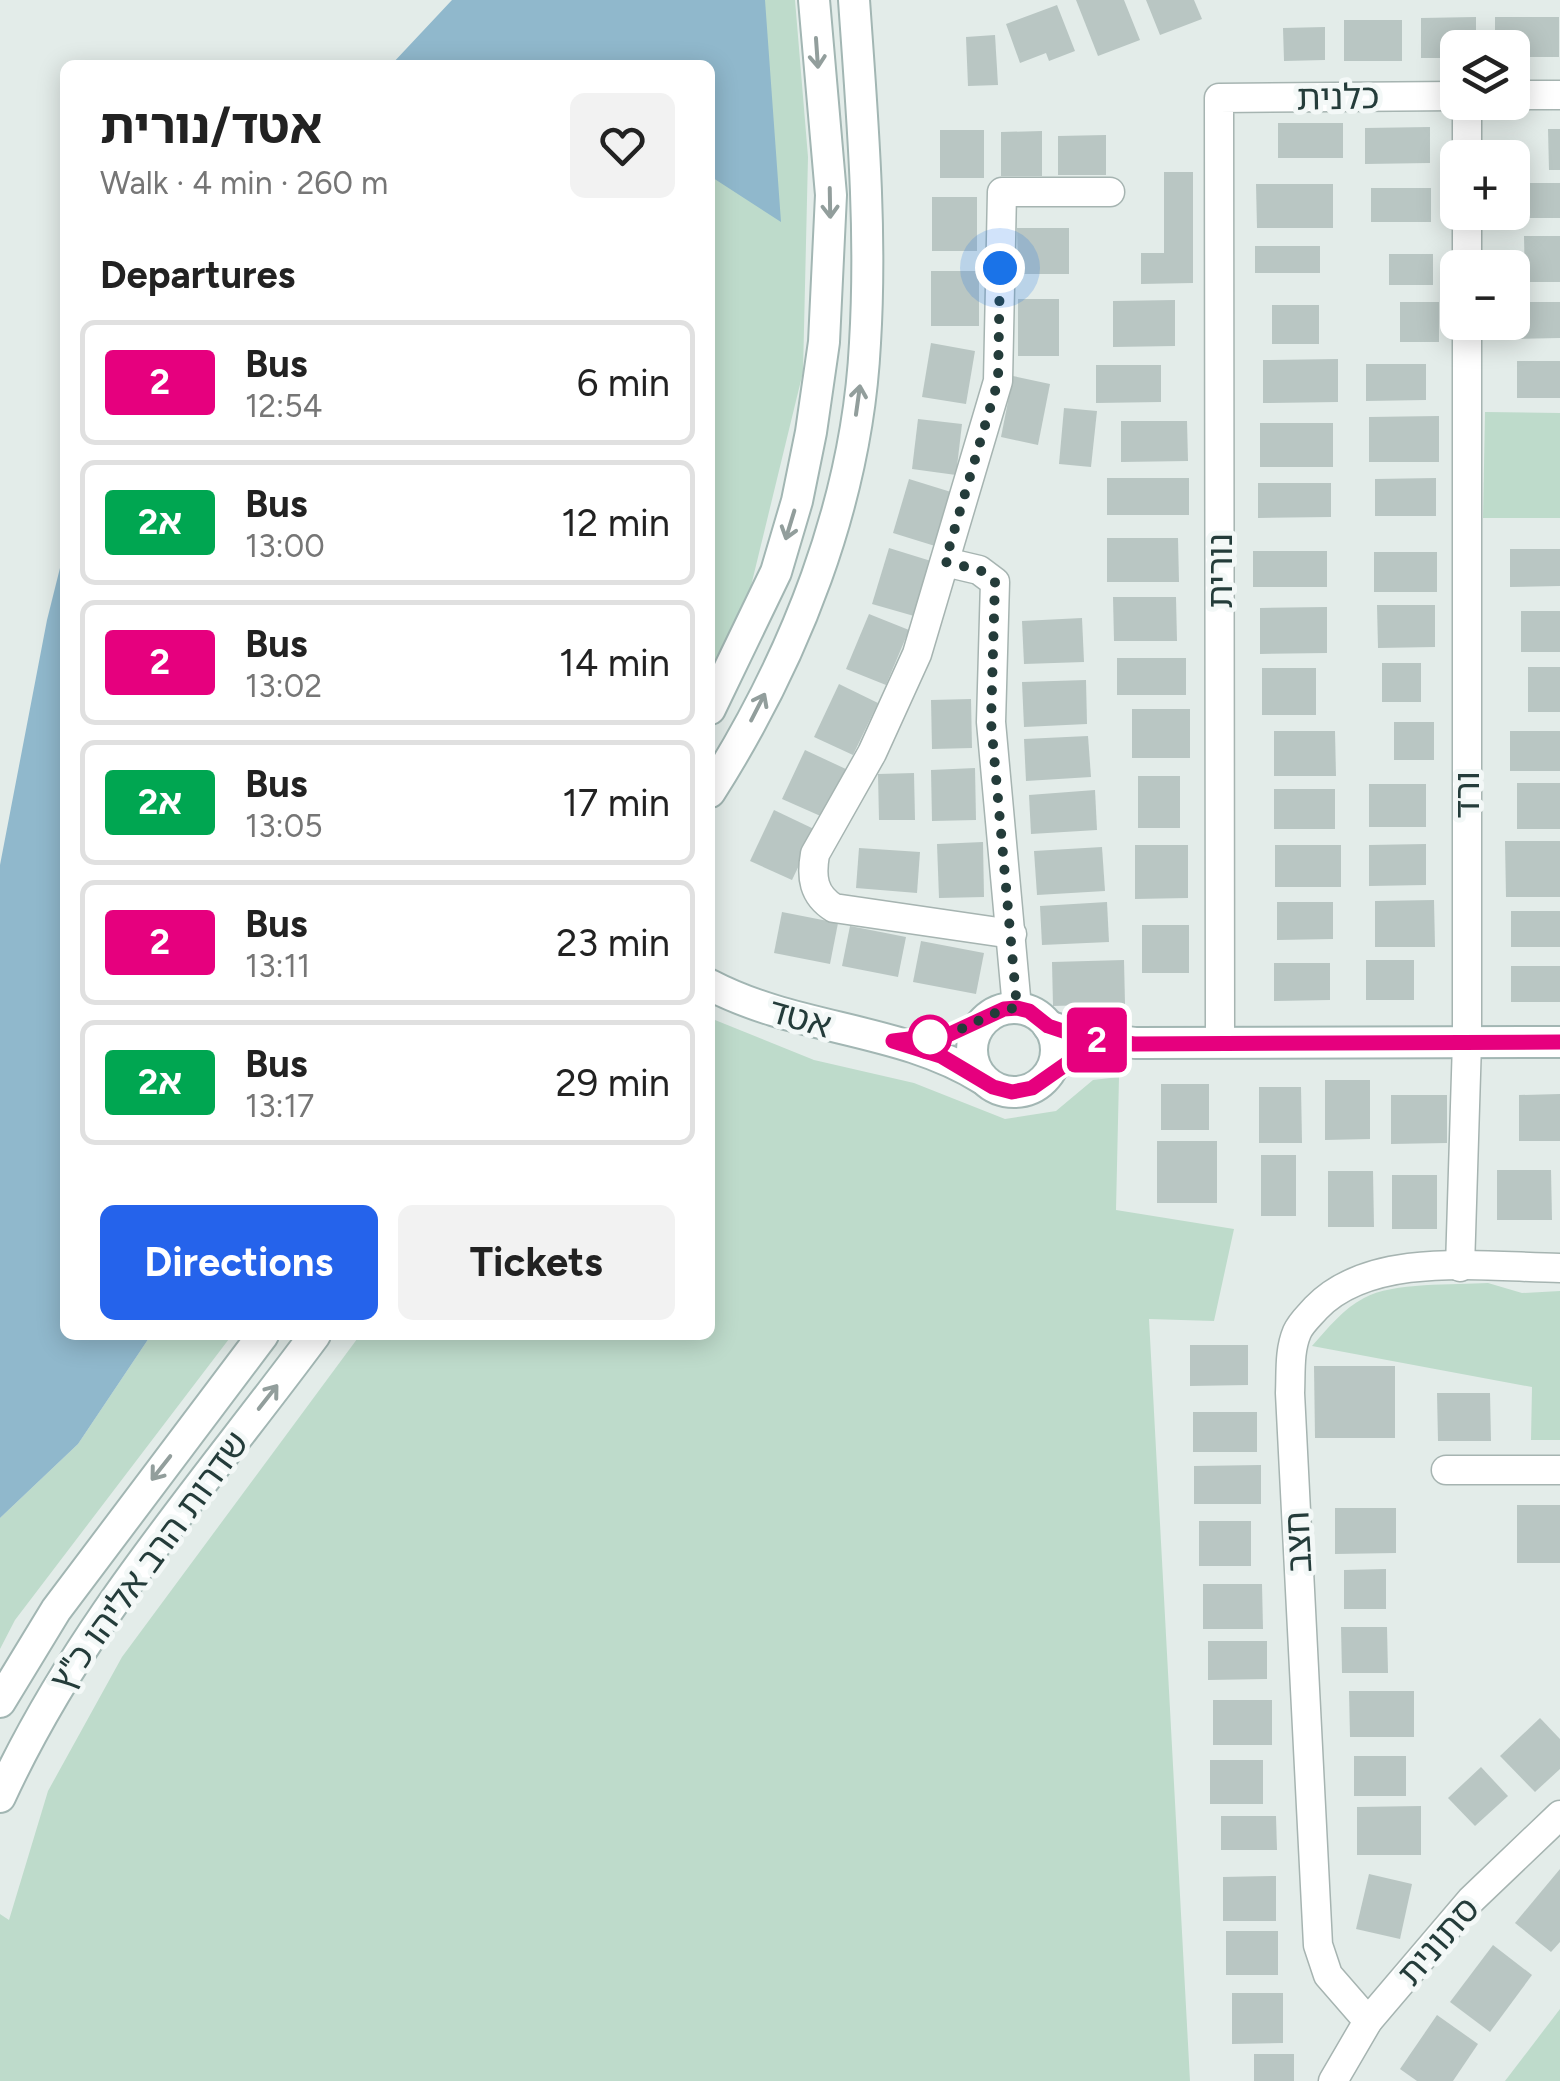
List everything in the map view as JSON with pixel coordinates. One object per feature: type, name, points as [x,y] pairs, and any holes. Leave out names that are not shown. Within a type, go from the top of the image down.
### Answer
[{"type":"street","points":[[715,699],[776,572],[812,432],[824,342],[831,195],[814,0]]},
{"type":"street","points":[[715,784],[778,669],[815,586],[838,511],[853,439],[866,346],[866,196],[854,0]]},
{"type":"street","points":[[1530,95],[1560,95]]},
{"type":"street","name":"כלנית","points":[[1219,98],[1440,96]]},
{"type":"street","name":"נורית","points":[[1219,98],[1220,1043]]},
{"type":"street","points":[[1012,934],[846,912],[823,902],[814,884],[815,854],[872,753],[918,654],[998,381],[1002,192],[1110,192]]},
{"type":"street","name":"ורד","points":[[1460,1267],[1467,1042],[1467,340]]},
{"type":"street","points":[[945,562],[980,570],[995,582],[991,722],[1017,1008]]},
{"type":"street","name":"אטד","points":[[715,987],[790,1018],[941,1056],[983,1079]]},
{"type":"street","points":[[1134,1044],[1082,1053],[1032,1088],[1012,1092],[999,1090],[983,1079],[972,1054],[975,1033],[982,1022],[1004,1009],[1017,1008],[1029,1011],[1048,1026],[1078,1036],[1134,1044],[1560,1042]]},
{"type":"street","name":"אטד","points":[[893,1041],[950,1034],[982,1022]]},
{"type":"street","points":[[1048,1026],[1056,1051],[1048,1075]]},
{"type":"street","name":"חצב","points":[[1368,2021],[1328,1974],[1318,1945],[1291,1351],[1298,1327],[1332,1292],[1368,1275],[1419,1267],[1560,1268]]},
{"type":"street","name":"שדרות הרב אליהו כ\"ץ","points":[[0,1702],[16,1670],[66,1596],[259,1340]]},
{"type":"street","name":"שדרות הרב אליהו כ\"ץ","points":[[0,1796],[53,1692],[90,1634],[311,1340]]},
{"type":"street","points":[[1446,1470],[1560,1470]]},
{"type":"street","name":"סתונית","points":[[1332,2081],[1368,2021],[1471,1900],[1560,1814]]},
{"type":"green space","points":[[659,0],[795,0],[808,157],[803,372],[751,586],[715,662],[715,60],[619,60]]},
{"type":"green space","points":[[1485,412],[1560,413],[1560,518],[1483,518]]},
{"type":"green space","points":[[715,1020],[814,1060],[914,1083],[1005,1119],[1056,1111],[1093,1080],[1119,1077],[1116,1210],[1234,1229],[1214,1321],[1149,1319],[1190,2081],[0,2081],[0,1914],[9,1920],[48,1791],[122,1657],[356,1340],[715,1340]]},
{"type":"green space","points":[[1488,1283],[1522,1293],[1560,1291],[1560,1440],[1531,1440],[1532,1387],[1312,1346],[1349,1308],[1376,1293],[1407,1287]]},
{"type":"green space","points":[[148,1340],[228,1340],[15,1620],[0,1649],[0,1518],[78,1444]]},
{"type":"green space","points":[[1560,2009],[1560,2081],[1505,2081]]},
{"type":"water","points":[[452,0],[765,0],[781,222],[715,179],[715,60],[396,60]]},
{"type":"water","points":[[60,568],[60,1340],[148,1340],[78,1444],[0,1518],[0,865]]},
{"type":"building","points":[[1076,0],[1124,0],[1140,40],[1098,56]]},
{"type":"building","points":[[1146,0],[1194,0],[1202,19],[1160,35]]},
{"type":"building","points":[[1057,5],[1075,51],[1049,61],[1046,53],[1020,63],[1006,24]]},
{"type":"building","points":[[1476,17],[1476,30],[1440,30],[1440,58],[1421,58],[1421,18]]},
{"type":"building","points":[[1495,17],[1559,17],[1559,57],[1530,57],[1530,30],[1495,30]]},
{"type":"building","points":[[1344,20],[1402,20],[1402,61],[1344,61]]},
{"type":"building","points":[[1325,27],[1325,60],[1284,61],[1283,28]]},
{"type":"building","points":[[995,35],[998,85],[968,86],[966,37]]},
{"type":"building","points":[[1278,123],[1343,123],[1343,158],[1278,158]]},
{"type":"building","points":[[1430,127],[1430,163],[1365,164],[1365,128]]},
{"type":"building","points":[[1548,129],[1560,129],[1560,170],[1549,170]]},
{"type":"building","points":[[940,130],[984,130],[984,178],[940,178]]},
{"type":"building","points":[[1042,131],[1042,176],[1001,176],[1001,132]]},
{"type":"building","points":[[1106,135],[1106,175],[1058,175],[1058,136]]},
{"type":"building","points":[[1164,172],[1193,172],[1193,283],[1141,284],[1141,253],[1164,253]]},
{"type":"building","points":[[1530,183],[1560,183],[1560,218],[1530,218]]},
{"type":"building","points":[[1256,184],[1333,184],[1333,228],[1257,228]]},
{"type":"building","points":[[1371,188],[1431,188],[1431,222],[1371,222]]},
{"type":"building","points":[[932,197],[977,197],[977,251],[932,251]]},
{"type":"building","points":[[1017,228],[1069,228],[1069,274],[1018,274]]},
{"type":"building","points":[[1524,236],[1560,236],[1560,282],[1530,282],[1530,250],[1524,250]]},
{"type":"building","points":[[1255,246],[1320,246],[1320,273],[1255,273]]},
{"type":"building","points":[[1389,254],[1433,254],[1433,285],[1389,285]]},
{"type":"building","points":[[931,271],[979,271],[979,326],[931,326]]},
{"type":"building","points":[[1018,299],[1059,299],[1059,356],[1018,356]]},
{"type":"building","points":[[1175,300],[1175,346],[1113,347],[1113,301]]},
{"type":"building","points":[[1400,302],[1439,302],[1439,342],[1400,342]]},
{"type":"building","points":[[1530,302],[1560,302],[1560,338],[1530,339]]},
{"type":"building","points":[[1272,305],[1319,305],[1319,344],[1272,344]]},
{"type":"building","points":[[931,343],[975,351],[966,404],[922,397]]},
{"type":"building","points":[[1338,359],[1338,402],[1263,403],[1263,360]]},
{"type":"building","points":[[1517,361],[1560,361],[1560,398],[1517,398]]},
{"type":"building","points":[[1366,364],[1426,364],[1426,400],[1366,401]]},
{"type":"building","points":[[1096,365],[1161,365],[1161,402],[1096,403]]},
{"type":"building","points":[[1013,376],[1050,384],[1038,445],[1001,437]]},
{"type":"building","points":[[1064,408],[1097,411],[1091,467],[1059,464]]},
{"type":"building","points":[[1439,416],[1439,462],[1369,462],[1369,417]]},
{"type":"building","points":[[918,419],[962,424],[956,475],[912,469]]},
{"type":"building","points":[[1121,421],[1187,421],[1188,461],[1121,462]]},
{"type":"building","points":[[1260,423],[1333,423],[1333,467],[1260,467]]},
{"type":"building","points":[[1107,478],[1189,478],[1189,515],[1107,515]]},
{"type":"building","points":[[1436,478],[1436,516],[1375,516],[1375,479]]},
{"type":"building","points":[[909,479],[951,492],[935,546],[893,533]]},
{"type":"building","points":[[1258,483],[1331,483],[1331,517],[1258,518]]},
{"type":"building","points":[[1107,538],[1178,538],[1179,582],[1107,582]]},
{"type":"building","points":[[889,548],[931,561],[914,616],[872,604]]},
{"type":"building","points":[[1510,549],[1560,549],[1560,586],[1510,587]]},
{"type":"building","points":[[1253,551],[1327,551],[1327,587],[1253,587]]},
{"type":"building","points":[[1374,552],[1437,552],[1437,592],[1374,592]]},
{"type":"building","points":[[1113,597],[1176,597],[1177,641],[1114,641]]},
{"type":"building","points":[[1377,605],[1435,605],[1435,647],[1378,648]]},
{"type":"building","points":[[1327,607],[1327,653],[1260,654],[1260,608]]},
{"type":"building","points":[[1521,611],[1560,611],[1560,652],[1521,652]]},
{"type":"building","points":[[869,614],[909,630],[886,685],[846,669]]},
{"type":"building","points":[[1082,618],[1084,662],[1024,664],[1022,621]]},
{"type":"building","points":[[1117,658],[1186,658],[1186,695],[1117,695]]},
{"type":"building","points":[[1382,663],[1421,663],[1421,702],[1382,702]]},
{"type":"building","points":[[1528,667],[1560,667],[1560,712],[1528,712]]},
{"type":"building","points":[[1262,668],[1316,668],[1316,715],[1262,715]]},
{"type":"building","points":[[1086,680],[1087,724],[1024,727],[1022,682]]},
{"type":"building","points":[[839,684],[878,703],[853,755],[814,737]]},
{"type":"building","points":[[971,699],[972,748],[932,749],[931,700]]},
{"type":"building","points":[[1132,709],[1190,709],[1190,758],[1132,758]]},
{"type":"building","points":[[1394,722],[1434,722],[1434,760],[1394,760]]},
{"type":"building","points":[[1274,731],[1335,731],[1336,776],[1274,776]]},
{"type":"building","points":[[1510,731],[1560,731],[1560,771],[1510,771]]},
{"type":"building","points":[[1088,736],[1091,777],[1026,781],[1024,739]]},
{"type":"building","points":[[805,750],[848,770],[825,818],[782,799]]},
{"type":"building","points":[[975,768],[976,820],[932,821],[931,770]]},
{"type":"building","points":[[914,773],[915,820],[879,820],[878,774]]},
{"type":"building","points":[[1138,776],[1180,776],[1180,828],[1138,828]]},
{"type":"building","points":[[1517,783],[1560,783],[1560,829],[1517,829]]},
{"type":"building","points":[[1369,784],[1426,784],[1426,827],[1369,827]]},
{"type":"building","points":[[1274,789],[1335,789],[1335,829],[1274,829]]},
{"type":"building","points":[[1095,790],[1097,830],[1031,834],[1029,795]]},
{"type":"building","points":[[774,810],[816,830],[792,880],[750,861]]},
{"type":"building","points":[[1505,841],[1560,841],[1560,897],[1506,897]]},
{"type":"building","points":[[983,842],[984,897],[939,898],[937,844]]},
{"type":"building","points":[[1426,844],[1426,885],[1369,886],[1369,845]]},
{"type":"building","points":[[1135,845],[1188,845],[1188,898],[1135,899]]},
{"type":"building","points":[[1275,845],[1341,845],[1341,887],[1275,887]]},
{"type":"building","points":[[1102,847],[1105,891],[1037,895],[1034,851]]},
{"type":"building","points":[[859,848],[920,852],[917,893],[856,888]]},
{"type":"building","points":[[1434,900],[1435,947],[1375,947],[1375,901]]},
{"type":"building","points":[[1107,902],[1109,942],[1042,945],[1040,906]]},
{"type":"building","points":[[1277,902],[1333,902],[1333,939],[1277,940]]},
{"type":"building","points":[[1511,911],[1560,911],[1560,947],[1511,947]]},
{"type":"building","points":[[782,912],[838,923],[830,964],[774,953]]},
{"type":"building","points":[[1142,925],[1189,925],[1189,973],[1142,973]]},
{"type":"building","points":[[850,926],[906,937],[898,977],[842,966]]},
{"type":"building","points":[[921,941],[984,953],[976,994],[913,982]]},
{"type":"building","points":[[1124,960],[1125,1004],[1053,1006],[1052,962]]},
{"type":"building","points":[[1366,960],[1414,960],[1414,1000],[1366,1000]]},
{"type":"building","points":[[1274,963],[1330,963],[1330,1000],[1274,1001]]},
{"type":"building","points":[[1511,966],[1560,966],[1560,1002],[1511,1002]]},
{"type":"building","points":[[1325,1080],[1370,1080],[1370,1139],[1325,1140]]},
{"type":"building","points":[[1161,1084],[1209,1084],[1209,1130],[1161,1130]]},
{"type":"building","points":[[1259,1087],[1301,1087],[1302,1143],[1259,1143]]},
{"type":"building","points":[[1560,1094],[1560,1141],[1519,1141],[1519,1095]]},
{"type":"building","points":[[1391,1095],[1447,1095],[1447,1143],[1391,1144]]},
{"type":"building","points":[[1157,1141],[1217,1141],[1217,1203],[1157,1203]]},
{"type":"building","points":[[1261,1155],[1296,1155],[1296,1216],[1261,1216]]},
{"type":"building","points":[[1497,1170],[1551,1170],[1552,1220],[1497,1220]]},
{"type":"building","points":[[1328,1171],[1373,1171],[1374,1227],[1328,1227]]},
{"type":"building","points":[[1392,1175],[1437,1175],[1437,1229],[1392,1229]]},
{"type":"building","points":[[1190,1345],[1248,1345],[1248,1385],[1190,1386]]},
{"type":"building","points":[[1314,1366],[1395,1366],[1395,1438],[1315,1438]]},
{"type":"building","points":[[1437,1393],[1490,1393],[1491,1441],[1438,1441]]},
{"type":"building","points":[[1193,1412],[1257,1412],[1257,1452],[1193,1452]]},
{"type":"building","points":[[1261,1465],[1261,1504],[1194,1504],[1194,1466]]},
{"type":"building","points":[[1517,1505],[1560,1505],[1560,1563],[1517,1563]]},
{"type":"building","points":[[1335,1508],[1396,1508],[1396,1553],[1335,1554]]},
{"type":"building","points":[[1199,1521],[1251,1521],[1251,1566],[1199,1566]]},
{"type":"building","points":[[1386,1569],[1386,1609],[1344,1609],[1344,1570]]},
{"type":"building","points":[[1203,1584],[1262,1584],[1263,1629],[1203,1629]]},
{"type":"building","points":[[1341,1627],[1387,1627],[1388,1673],[1342,1673]]},
{"type":"building","points":[[1208,1641],[1267,1641],[1267,1679],[1208,1680]]},
{"type":"building","points":[[1349,1691],[1414,1691],[1414,1737],[1350,1737]]},
{"type":"building","points":[[1213,1700],[1272,1700],[1272,1745],[1213,1745]]},
{"type":"building","points":[[1540,1718],[1560,1739],[1560,1769],[1535,1792],[1500,1756]]},
{"type":"building","points":[[1354,1756],[1406,1756],[1406,1796],[1354,1796]]},
{"type":"building","points":[[1210,1760],[1263,1760],[1263,1804],[1210,1804]]},
{"type":"building","points":[[1481,1767],[1508,1796],[1475,1826],[1448,1798]]},
{"type":"building","points":[[1421,1806],[1421,1855],[1357,1855],[1357,1807]]},
{"type":"building","points":[[1221,1816],[1276,1816],[1277,1850],[1221,1850]]},
{"type":"building","points":[[1560,1869],[1560,1942],[1551,1952],[1515,1923]]},
{"type":"building","points":[[1369,1874],[1412,1884],[1400,1939],[1356,1929]]},
{"type":"building","points":[[1276,1876],[1276,1921],[1223,1921],[1223,1877]]},
{"type":"building","points":[[1226,1931],[1278,1931],[1278,1975],[1226,1975]]},
{"type":"building","points":[[1493,1945],[1532,1975],[1490,2032],[1450,2002]]},
{"type":"building","points":[[1232,1993],[1283,1993],[1283,2043],[1232,2044]]},
{"type":"building","points":[[1437,2015],[1478,2044],[1453,2081],[1417,2081],[1400,2069]]},
{"type":"building","points":[[1254,2054],[1294,2054],[1294,2081],[1254,2081]]},
{"type":"bus line","name":"2","points":[[1114,1046],[1082,1053],[1032,1088],[1012,1092],[993,1087],[941,1056],[893,1041],[950,1034],[1004,1009],[1017,1008],[1040,1017],[1048,1026],[1078,1036],[1134,1044],[1560,1042]]},
{"type":"route","points":[[930,1037],[920,1039],[950,1034],[1004,1009],[1017,1008],[991,722],[995,582],[980,570],[945,562],[998,381],[1000,268]]}]
